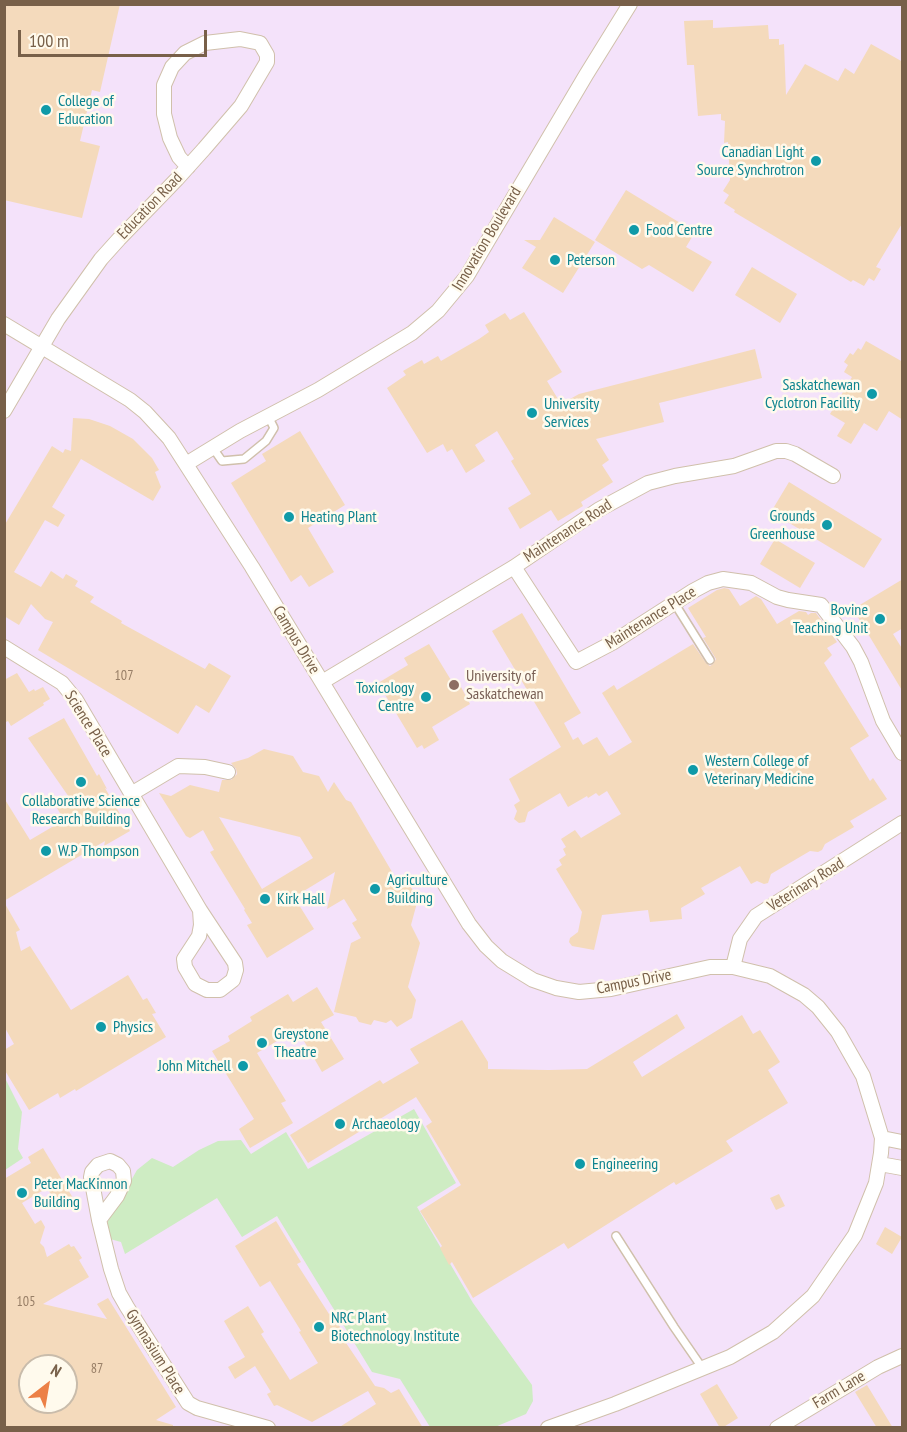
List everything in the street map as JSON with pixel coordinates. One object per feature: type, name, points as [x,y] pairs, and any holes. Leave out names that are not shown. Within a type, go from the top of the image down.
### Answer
[{"type":"street","name":"Innovation Boulevard","points":[[186,464],[318,390],[412,333],[451,297],[467,276],[630,4]]},
{"type":"street","name":"Education Road","points":[[41,347],[58,318],[101,259],[185,170],[241,106],[267,62],[267,55],[260,43],[240,39],[214,41],[194,47],[172,67],[164,85],[164,114],[185,170]]},
{"type":"street","name":"Campus Drive","points":[[4,324],[130,400],[170,438],[469,924],[486,946],[516,971],[533,980],[556,988],[579,992],[611,988],[710,967],[733,967],[770,976],[804,995],[828,1019],[863,1076],[882,1138],[880,1164],[870,1200],[855,1235],[813,1296],[788,1321],[757,1343],[703,1369],[549,1428]]},
{"type":"street","points":[[4,411],[41,347]]},
{"type":"street","name":"Maintenance Road","points":[[322,682],[514,567],[607,505],[654,481],[734,466],[770,453],[786,451],[832,476]]},
{"type":"street","name":"Maintenance Place","points":[[514,567],[576,662],[612,643],[708,583],[723,579],[751,583],[777,597],[821,605],[853,647],[880,716],[903,753]]},
{"type":"street","name":"Science Place","points":[[4,646],[62,683],[76,700],[200,910],[230,954],[236,970],[233,980],[220,990],[207,990],[195,984],[185,966],[184,959],[196,942],[201,925],[200,910]]},
{"type":"street","points":[[131,794],[178,766],[205,767],[228,772]]},
{"type":"street","name":"Veterinary Road","points":[[733,967],[740,939],[756,916],[903,823]]},
{"type":"street","points":[[196,942],[203,938],[220,938]]},
{"type":"street","points":[[882,1138],[903,1142]]},
{"type":"street","name":"Gymnasium Place","points":[[99,1220],[120,1191],[124,1176],[118,1165],[106,1161],[94,1168],[91,1177],[99,1220],[119,1293],[188,1403],[197,1408],[268,1428]]},
{"type":"street","points":[[880,1164],[903,1168]]},
{"type":"street","name":"Farm Lane","points":[[777,1428],[878,1366],[903,1356]]},
{"type":"lane","points":[[213,448],[222,461],[244,459],[266,441],[274,428],[268,416]]},
{"type":"lane","points":[[675,604],[710,660]]},
{"type":"lane","points":[[616,1236],[703,1369]]},
{"type":"shaded area","name":"University of Saskatchewan","points":[[5,5],[902,5],[902,1427],[5,1428]]},
{"type":"green space","points":[[5,1078],[22,1112],[18,1149],[23,1158],[5,1170]]},
{"type":"green space","points":[[414,1109],[456,1183],[417,1207],[473,1303],[532,1385],[533,1401],[526,1414],[495,1427],[430,1427],[400,1379],[372,1372],[277,1216],[242,1237],[217,1198],[125,1254],[121,1242],[110,1239],[107,1223],[137,1170],[152,1158],[173,1167],[218,1141],[241,1140],[251,1154],[286,1132],[308,1169]]},
{"type":"building","name":"College of Education","points":[[4,4],[120,4],[100,92],[92,90],[80,141],[100,146],[82,218],[4,200]]},
{"type":"building","name":"Canadian Light Source Synchrotron","points":[[713,20],[713,28],[768,25],[769,39],[779,39],[779,45],[784,44],[786,95],[805,64],[838,81],[845,68],[854,74],[871,44],[903,62],[903,222],[876,267],[881,269],[874,281],[869,278],[864,286],[853,280],[851,282],[734,212],[735,210],[724,203],[729,195],[723,191],[730,180],[728,142],[724,143],[725,121],[721,120],[721,114],[698,116],[694,65],[687,65],[684,21]]},
{"type":"building","points":[[626,190],[695,232],[686,247],[712,262],[693,292],[649,265],[642,269],[595,240]]},
{"type":"building","name":"Peterson","points":[[554,217],[595,242],[563,293],[522,268],[536,247],[524,240],[540,240]]},
{"type":"building","points":[[752,267],[797,294],[780,323],[735,295]]},
{"type":"building","name":"University Services","points":[[524,312],[562,372],[547,381],[561,404],[579,394],[755,349],[762,378],[659,403],[664,422],[596,439],[609,460],[602,465],[613,482],[581,502],[583,506],[558,521],[551,510],[520,529],[508,508],[531,494],[511,461],[514,459],[497,431],[475,445],[485,461],[466,473],[452,449],[447,452],[443,444],[427,453],[387,388],[406,375],[403,371],[422,360],[424,364],[438,356],[441,361],[479,339],[489,332],[485,325],[505,313],[510,320]]},
{"type":"building","name":"Saskatchewan Cyclotron Facility","points":[[866,341],[903,362],[903,420],[889,411],[877,431],[864,423],[851,444],[837,436],[845,423],[830,414],[852,377],[844,372],[848,365],[844,362],[850,353],[853,355],[858,348],[861,350]]},
{"type":"building","points":[[73,418],[89,419],[110,426],[133,439],[152,458],[159,470],[155,472],[161,487],[153,501],[81,459],[52,507],[65,515],[58,527],[45,520],[14,572],[41,587],[51,571],[63,579],[66,574],[78,581],[75,586],[94,597],[90,602],[122,621],[121,623],[205,669],[209,663],[231,676],[209,713],[196,705],[178,734],[38,650],[53,622],[45,619],[31,604],[19,625],[4,616],[4,526],[52,446],[63,453],[65,449],[71,451]]},
{"type":"building","name":"Heating Plant","points":[[300,431],[345,505],[308,528],[334,572],[309,587],[301,575],[291,582],[231,483],[266,461],[262,454]]},
{"type":"building","name":"Grounds Greenhouse","points":[[789,482],[882,539],[864,568],[771,512]]},
{"type":"building","points":[[775,539],[815,563],[800,588],[760,564]]},
{"type":"building","name":"Bovine Teaching Unit","points":[[903,579],[903,628],[893,634],[903,650],[903,692],[853,609]]},
{"type":"building","name":"Western College of Veterinary Medicine","points":[[724,588],[729,589],[740,606],[756,596],[761,599],[777,624],[799,611],[806,612],[808,615],[816,613],[837,642],[827,648],[832,655],[824,663],[869,736],[850,748],[870,781],[873,778],[887,799],[850,821],[854,827],[825,844],[822,850],[810,851],[771,874],[768,883],[757,881],[751,884],[740,866],[701,888],[705,894],[681,908],[682,919],[650,922],[648,910],[602,915],[594,950],[572,946],[569,942],[570,938],[578,932],[582,912],[556,869],[562,865],[559,860],[566,855],[563,849],[566,847],[561,839],[575,830],[581,838],[621,814],[607,791],[599,796],[596,793],[588,798],[587,796],[568,807],[560,793],[528,812],[525,822],[519,823],[514,819],[517,811],[514,805],[520,801],[509,779],[561,747],[492,631],[522,613],[581,713],[564,723],[573,740],[578,737],[583,745],[597,737],[609,756],[632,742],[602,693],[614,685],[617,690],[693,644],[706,663],[710,666],[713,664],[716,659],[703,638],[706,637],[688,608]]},
{"type":"building","name":"Toxicology Centre","points":[[429,644],[457,690],[461,687],[470,704],[432,727],[439,740],[424,749],[422,745],[417,748],[378,683],[408,665],[404,658]]},
{"type":"building","points":[[17,673],[29,692],[43,687],[50,699],[11,726],[8,721],[4,723],[4,680]]},
{"type":"building","points":[[64,718],[97,776],[99,774],[130,831],[104,846],[105,841],[4,901],[4,798],[30,840],[64,820],[57,808],[71,800],[28,738]]},
{"type":"building","name":"Agriculture Building","points":[[264,749],[293,756],[303,772],[319,776],[328,792],[334,782],[346,800],[351,802],[395,877],[405,877],[418,899],[411,925],[420,943],[408,987],[416,1000],[412,1018],[397,1027],[391,1020],[386,1023],[374,1020],[371,1025],[359,1022],[356,1017],[334,1012],[351,943],[361,938],[352,923],[357,920],[344,899],[327,909],[335,872],[294,897],[314,929],[267,958],[247,925],[252,923],[245,909],[210,852],[214,850],[203,830],[190,838],[186,836],[159,793],[171,796],[190,785],[219,792],[222,780],[231,780],[237,774],[231,763],[248,758]],"holes":[[[219,817],[300,837],[313,858],[262,889]]]},
{"type":"building","name":"Physics","points":[[4,902],[20,930],[16,932],[21,951],[30,946],[71,1010],[128,975],[143,1000],[147,998],[156,1013],[152,1014],[166,1037],[76,1091],[75,1089],[60,1098],[58,1093],[29,1110],[4,1069],[4,1050],[14,1044],[4,1026]]},
{"type":"building","name":"John Mitchell","points":[[317,987],[334,1015],[321,1022],[344,1059],[322,1072],[297,1029],[257,1053],[286,1101],[281,1103],[293,1123],[250,1148],[239,1129],[254,1119],[212,1051],[230,1041],[228,1036],[252,1021],[250,1017],[288,994],[293,1002]]},
{"type":"building","name":"Engineering","points":[[677,1014],[685,1028],[633,1062],[642,1077],[742,1015],[753,1034],[760,1030],[780,1062],[768,1070],[788,1103],[726,1141],[733,1151],[676,1185],[674,1182],[568,1249],[564,1243],[473,1298],[452,1262],[449,1265],[440,1248],[442,1246],[420,1211],[461,1185],[426,1126],[432,1122],[416,1097],[308,1163],[290,1135],[380,1080],[383,1084],[419,1063],[410,1049],[462,1020],[488,1062],[488,1069],[587,1069]]},
{"type":"building","points":[[43,1148],[73,1198],[59,1207],[47,1188],[22,1203],[35,1224],[41,1220],[45,1227],[40,1243],[47,1257],[69,1244],[71,1247],[74,1246],[82,1258],[79,1260],[89,1277],[43,1304],[107,1319],[97,1304],[108,1298],[176,1407],[156,1420],[173,1425],[173,1428],[4,1428],[4,1179],[31,1163],[28,1157]]},
{"type":"building","points":[[779,1194],[785,1206],[776,1210],[770,1198]]},
{"type":"building","name":"NRC Plant Biotechnology Institute","points":[[276,1221],[301,1262],[297,1264],[329,1314],[331,1312],[343,1332],[340,1334],[375,1386],[391,1393],[399,1389],[423,1428],[338,1428],[376,1404],[368,1391],[312,1422],[277,1405],[274,1406],[267,1394],[271,1392],[255,1366],[235,1379],[228,1367],[245,1357],[224,1321],[248,1306],[264,1332],[261,1334],[290,1380],[318,1363],[270,1281],[260,1287],[235,1246]]},
{"type":"building","points":[[885,1227],[902,1237],[892,1254],[876,1244]]},
{"type":"building","points":[[717,1384],[738,1418],[722,1428],[700,1394]]},
{"type":"building","points":[[867,1385],[893,1428],[877,1428],[855,1392]]},
{"type":"place","name":"College of Education","points":[[46,110]]},
{"type":"place","name":"Canadian Light Source Synchrotron","points":[[816,161]]},
{"type":"place","name":"Food Centre","points":[[634,230]]},
{"type":"place","name":"Peterson","points":[[555,260]]},
{"type":"place","name":"Saskatchewan Cyclotron Facility","points":[[872,394]]},
{"type":"place","name":"University Services","points":[[532,413]]},
{"type":"place","name":"Heating Plant","points":[[289,517]]},
{"type":"place","name":"Grounds Greenhouse","points":[[827,525]]},
{"type":"place","name":"Bovine Teaching Unit","points":[[880,619]]},
{"type":"place","name":"University of Saskatchewan","points":[[454,685]]},
{"type":"place","name":"Toxicology Centre","points":[[426,697]]},
{"type":"place","name":"Western College of Veterinary Medicine","points":[[693,770]]},
{"type":"place","name":"Collaborative Science Research Building","points":[[81,782]]},
{"type":"place","name":"W.P Thompson","points":[[46,851]]},
{"type":"place","name":"Agriculture Building","points":[[375,889]]},
{"type":"place","name":"Kirk Hall","points":[[265,899]]},
{"type":"place","name":"Physics","points":[[101,1027]]},
{"type":"place","name":"Greystone Theatre","points":[[262,1043]]},
{"type":"place","name":"John Mitchell","points":[[243,1066]]},
{"type":"place","name":"Archaeology","points":[[340,1124]]},
{"type":"place","name":"Engineering","points":[[580,1164]]},
{"type":"place","name":"Peter MacKinnon Building","points":[[22,1193]]},
{"type":"place","name":"NRC Plant Biotechnology Institute","points":[[319,1327]]}]
